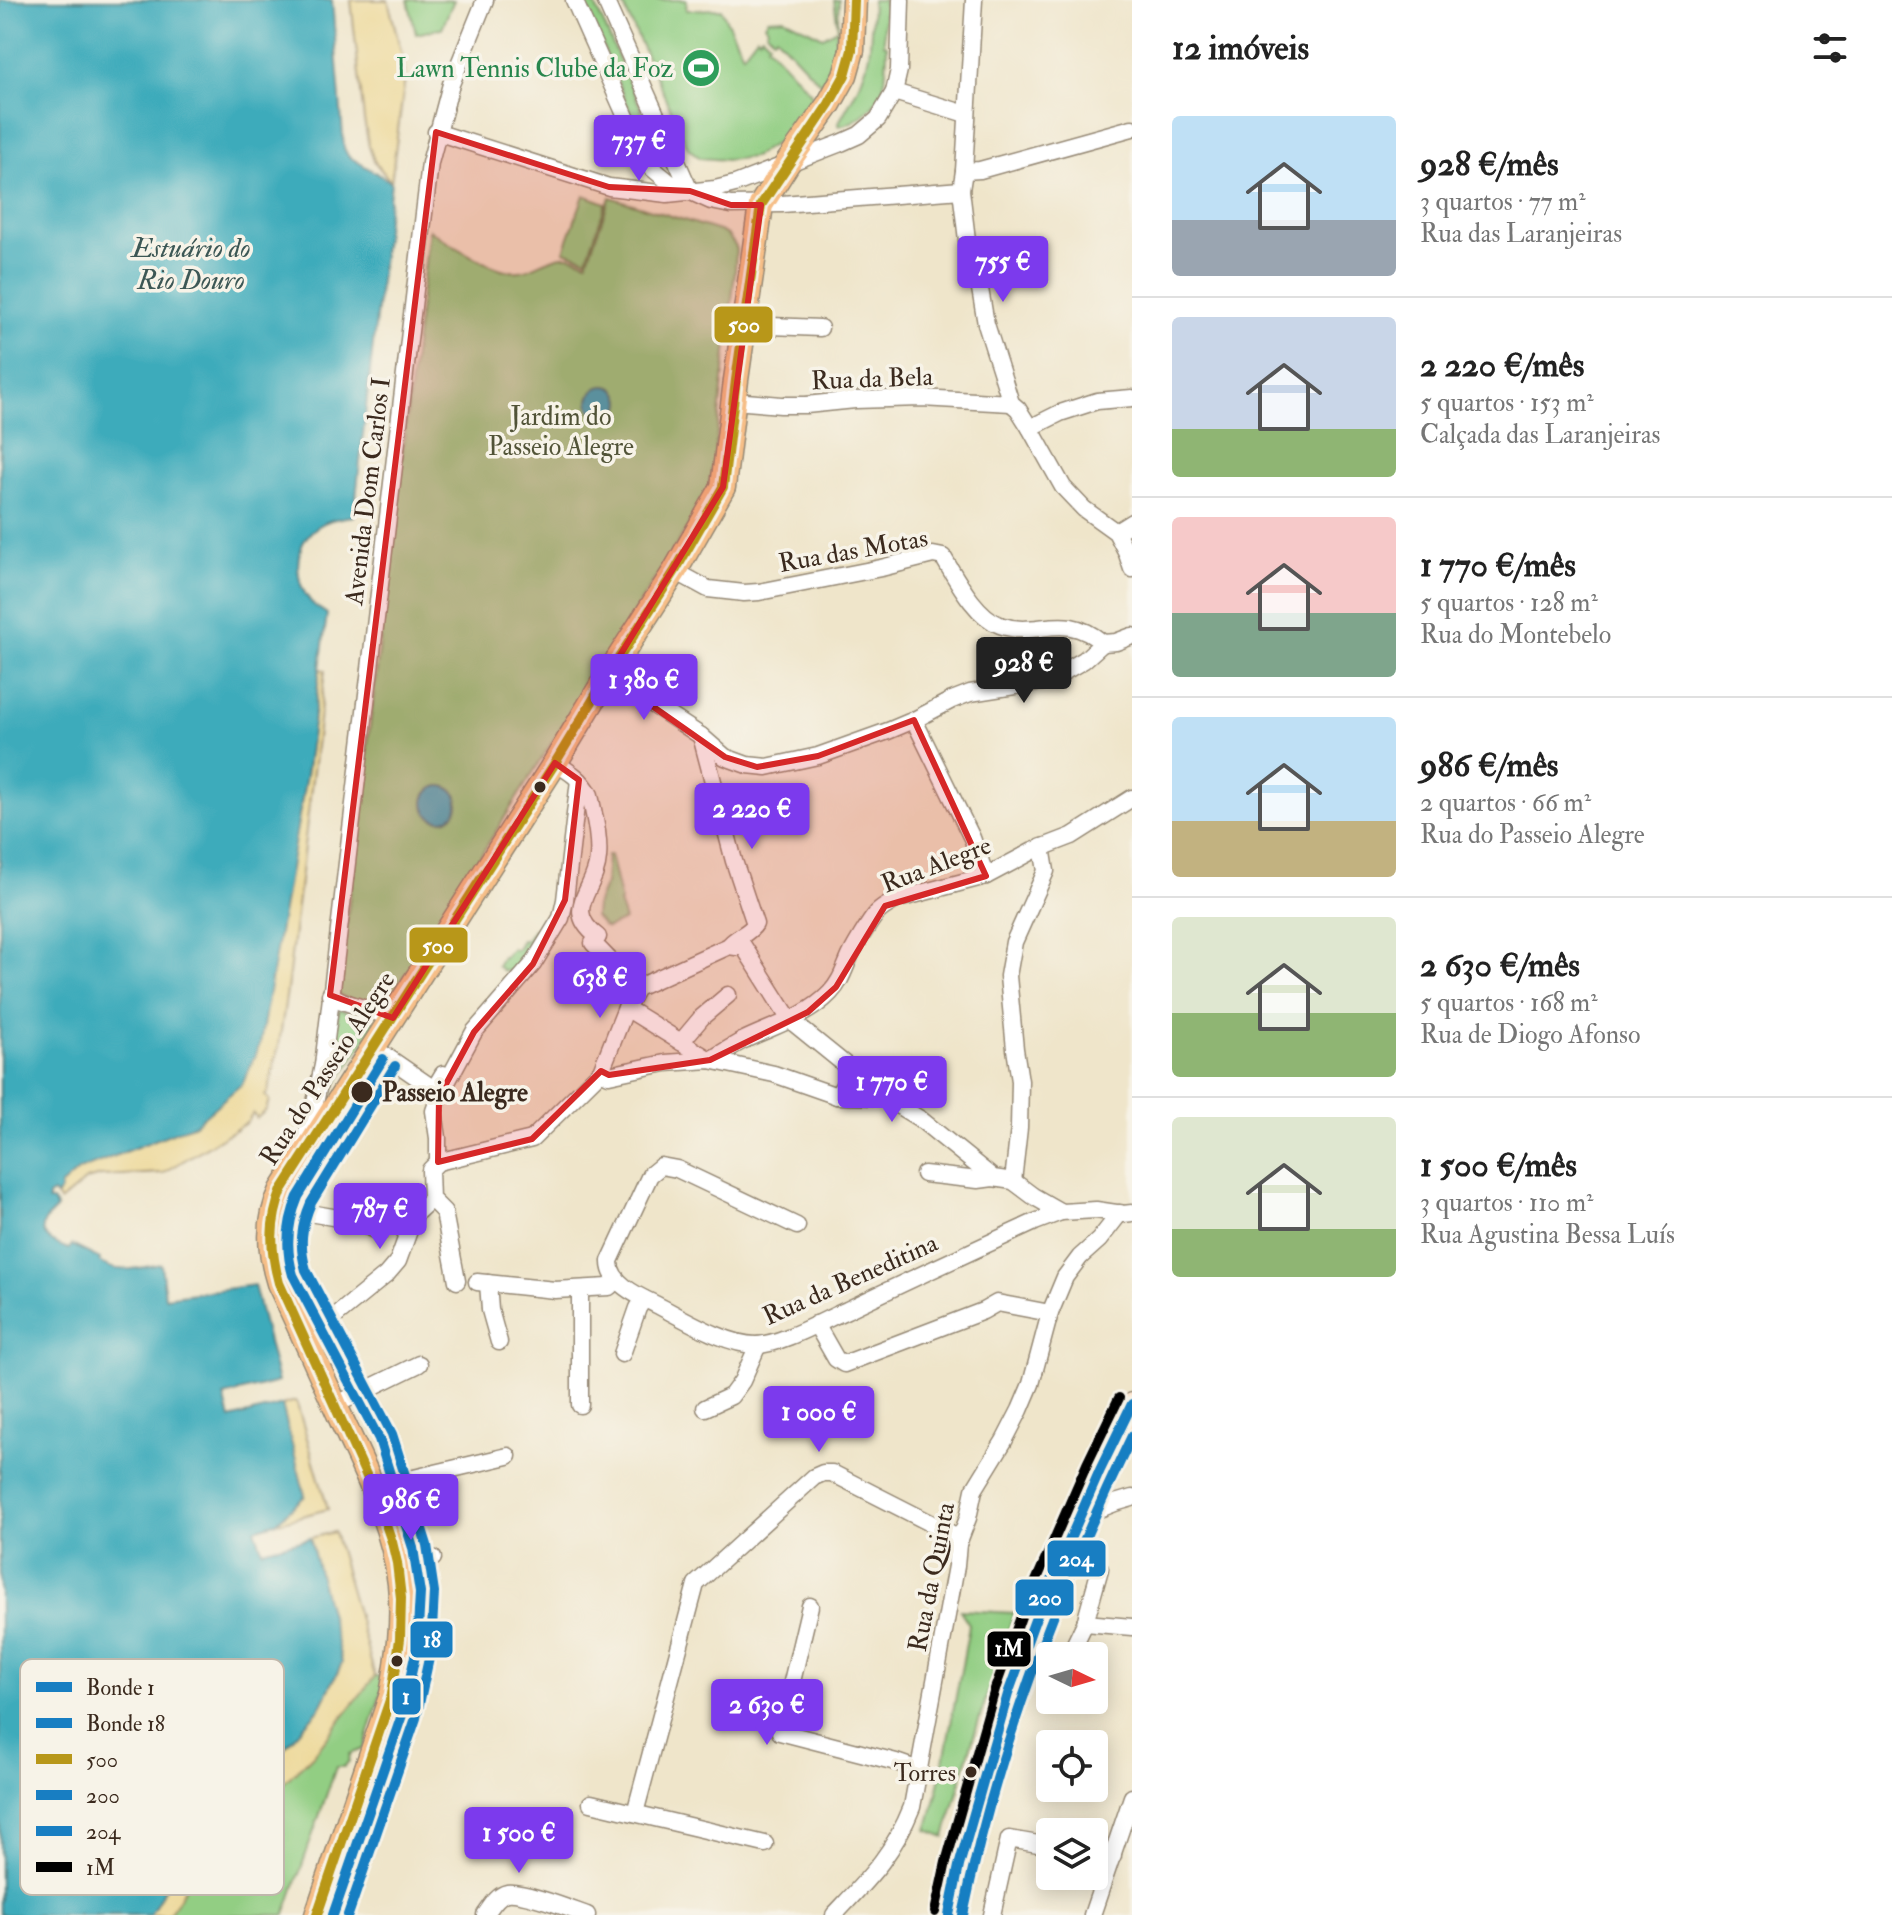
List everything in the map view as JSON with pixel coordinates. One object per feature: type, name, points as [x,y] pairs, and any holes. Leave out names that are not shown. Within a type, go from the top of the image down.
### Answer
[{"type":"main road","points":[[761,205],[845,75],[852,50],[854,0]]},
{"type":"main road","name":"Rua do Passeio Alegre","points":[[317,1915],[392,1694],[399,1657],[401,1598],[397,1566],[374,1490],[273,1264],[270,1238],[278,1199],[675,571],[723,487],[761,205]]},
{"type":"main road","points":[[949,1915],[959,1866],[1008,1694],[1040,1605],[1132,1404]]},
{"type":"street","name":"Avenida Dom Carlos I","points":[[278,1199],[311,1122],[323,1065],[430,163],[451,84],[485,0]]},
{"type":"street","points":[[574,0],[647,164],[669,182],[711,201],[731,205],[961,190]]},
{"type":"street","points":[[605,0],[690,191]]},
{"type":"street","points":[[436,132],[609,187],[667,194],[735,184],[859,135],[878,119],[894,92],[899,70],[901,0]]},
{"type":"street","points":[[974,0],[961,190],[967,240],[978,277],[986,324],[1011,403],[1030,428],[1063,487],[1084,509],[1116,532],[1132,569]]},
{"type":"street","points":[[894,92],[966,114]]},
{"type":"street","points":[[964,171],[980,170],[1132,128]]},
{"type":"street","points":[[745,325],[820,328]]},
{"type":"street","name":"Rua da Bela","points":[[734,401],[806,405],[921,398],[1011,403]]},
{"type":"street","points":[[1030,428],[1060,413],[1097,401],[1132,398]]},
{"type":"street","points":[[1116,532],[1132,522]]},
{"type":"street","name":"Rua das Motas","points":[[675,571],[708,589],[744,593],[940,555],[976,606],[1001,625],[1021,628],[1072,626],[1091,633],[1103,643]]},
{"type":"street","points":[[608,675],[701,736],[725,757],[767,767],[818,756],[914,720],[970,693],[1054,679],[1084,660],[1103,643],[1132,636]]},
{"type":"street","points":[[914,720],[972,838],[986,876]]},
{"type":"street","points":[[457,1281],[444,1212],[431,1199],[430,1170],[438,1162],[532,1139],[601,1071],[637,988],[729,946],[755,924],[734,861],[701,736]]},
{"type":"street","points":[[555,763],[579,780],[590,795],[599,855],[581,907],[581,920],[637,988]]},
{"type":"street","points":[[438,1162],[434,1111],[439,1097],[474,1032],[533,964],[561,918],[579,780]]},
{"type":"street","name":"Rua Alegre","points":[[710,1060],[744,1040],[808,1012],[836,987],[848,959],[873,918],[885,906],[898,899],[986,876],[1020,857],[1072,836],[1132,798]]},
{"type":"street","points":[[1013,1181],[1020,1081],[1008,976],[1014,942],[1046,871],[1042,847]]},
{"type":"street","points":[[729,946],[742,944],[790,1020],[884,1097],[920,1119],[993,1178]]},
{"type":"street","points":[[330,995],[393,1018]]},
{"type":"street","points":[[681,1042],[702,1017],[728,995]]},
{"type":"street","points":[[626,1008],[710,1060]]},
{"type":"street","points":[[373,1047],[434,1089],[449,1066]]},
{"type":"street","points":[[601,1071],[609,1075],[665,1063],[710,1060],[774,1074],[837,1096],[884,1097]]},
{"type":"street","points":[[837,1096],[853,1071]]},
{"type":"street","points":[[499,1342],[483,1283],[580,1290],[609,1287],[616,1280],[610,1261],[650,1175],[661,1166],[677,1169],[797,1226]]},
{"type":"street","points":[[924,1174],[1013,1181],[1061,1212],[1096,1210],[1126,1213]]},
{"type":"street","points":[[278,1199],[356,1221],[380,1232]]},
{"type":"street","points":[[305,1341],[386,1275],[398,1261],[415,1214],[431,1199]]},
{"type":"street","name":"Rua da Beneditina","points":[[616,1280],[644,1299],[728,1340],[758,1345],[816,1324],[1061,1212]]},
{"type":"street","name":"Rua da Quinta","points":[[834,1915],[893,1848],[912,1807],[958,1544],[974,1490],[1004,1441],[1031,1384],[1050,1313],[1065,1277],[1080,1257],[1126,1213]]},
{"type":"street","points":[[580,1290],[580,1405]]},
{"type":"street","points":[[622,1354],[644,1299]]},
{"type":"street","points":[[816,1324],[836,1359],[844,1364],[997,1303],[1050,1313]]},
{"type":"street","points":[[705,1408],[731,1396],[742,1381],[758,1345]]},
{"type":"street","points":[[335,1405],[419,1364]]},
{"type":"street","points":[[374,1490],[508,1456]]},
{"type":"street","points":[[635,1813],[696,1584],[814,1477],[832,1473],[950,1533],[958,1544]]},
{"type":"street","points":[[1079,1517],[1132,1498]]},
{"type":"street","points":[[397,1566],[433,1558]]},
{"type":"street","points":[[1076,1642],[1085,1623],[1100,1569]]},
{"type":"street","points":[[810,1606],[780,1732],[919,1770]]},
{"type":"street","points":[[1085,1623],[1132,1627]]},
{"type":"street","points":[[1092,1915],[1132,1797]]},
{"type":"street","points":[[591,1803],[765,1844]]},
{"type":"street","points":[[992,1915],[1009,1839],[1036,1844]]},
{"type":"street","points":[[1108,1855],[1113,1856]]},
{"type":"street","points":[[485,1915],[506,1893],[525,1895],[577,1913]]},
{"type":"highlighted area","points":[[436,132],[609,187],[690,191],[731,205],[761,205],[723,487],[608,675],[725,757],[757,767],[818,756],[914,720],[986,876],[885,906],[836,987],[808,1012],[710,1060],[609,1075],[601,1071],[532,1139],[438,1162],[439,1097],[474,1032],[533,964],[565,900],[579,780],[555,763],[393,1018],[330,995]]},
{"type":"green space","points":[[408,0],[454,0],[442,28],[416,34]]},
{"type":"green space","points":[[583,0],[593,0],[642,111],[640,118],[632,116]]},
{"type":"green space","name":"Lawn Tennis Clube da Foz","points":[[621,0],[687,0],[686,10],[721,9],[743,54],[757,36],[762,35],[812,98],[782,139],[753,157],[727,160],[700,158],[688,148]]},
{"type":"green space","points":[[834,0],[839,0],[838,25]]},
{"type":"green space","points":[[872,0],[884,0],[884,44],[887,45],[884,84],[878,99],[867,111],[839,126],[866,68]]},
{"type":"green space","points":[[784,18],[823,37],[837,28],[831,62],[823,83],[820,83],[776,36],[773,38],[766,31],[768,28],[765,24],[768,19]]},
{"type":"green space","points":[[584,195],[606,203],[587,259],[564,251]]},
{"type":"green space","name":"Jardim do Passeio Alegre","points":[[610,197],[719,231],[736,246],[709,485],[701,506],[382,1012],[338,995],[429,229],[473,257],[511,271],[526,270],[563,256],[587,262]]},
{"type":"green space","points":[[607,855],[610,855],[625,920],[607,928],[595,917],[596,905],[605,884]]},
{"type":"green space","points":[[533,929],[543,936],[522,971],[504,971],[497,966],[502,957],[512,948],[516,950]]},
{"type":"green space","points":[[339,1009],[377,1022],[322,1106]]},
{"type":"green space","points":[[960,1610],[1014,1613],[945,1837],[927,1830],[944,1761],[968,1633],[969,1624]]},
{"type":"green space","points":[[375,1676],[386,1677],[364,1749],[350,1754],[344,1767],[336,1767],[285,1915],[168,1915],[181,1895],[284,1895],[284,1783],[313,1755]]},
{"type":"sand","points":[[351,0],[388,0],[403,59],[405,78],[391,182],[374,161],[369,146]]},
{"type":"sand","points":[[320,669],[325,670],[287,990],[279,1044],[265,1096],[269,1100],[266,1110],[257,1118],[253,1113],[246,1123],[163,1173],[101,1176],[86,1180],[60,1202],[56,1196],[60,1187],[79,1170],[195,1124],[307,769]]},
{"type":"sand","points":[[296,1401],[328,1509],[275,1523],[305,1496],[282,1405]]},
{"type":"sand","points":[[334,1532],[375,1676],[313,1755],[284,1783],[284,1748],[320,1708],[342,1664],[310,1538]]},
{"type":"sand","points":[[161,1895],[181,1895],[168,1915],[150,1915]]},
{"type":"water","name":"Estuário do Rio Douro","points":[[0,0],[332,0],[344,148],[348,156],[391,182],[354,516],[335,519],[317,527],[303,543],[298,563],[305,593],[313,604],[327,614],[307,769],[260,1044],[243,1083],[195,1124],[79,1170],[60,1187],[56,1196],[53,1193],[48,1196],[48,1201],[52,1201],[57,1208],[46,1219],[43,1228],[46,1237],[55,1243],[69,1249],[72,1245],[100,1259],[99,1262],[107,1266],[129,1269],[161,1264],[165,1297],[254,1285],[278,1382],[224,1396],[230,1419],[282,1405],[305,1496],[275,1523],[255,1529],[262,1550],[310,1538],[342,1663],[320,1708],[284,1748],[284,1659],[20,1659],[20,1895],[161,1895],[150,1915],[0,1915]]},
{"type":"water","points":[[605,386],[616,391],[621,402],[616,413],[605,418],[594,413],[589,402],[594,391]]},
{"type":"water","points":[[441,786],[453,791],[458,803],[453,815],[441,820],[429,815],[424,803],[429,791]]},
{"type":"tram line","name":"1","points":[[333,1915],[402,1715],[417,1647],[420,1593],[413,1548],[379,1439],[293,1275],[288,1236],[298,1197],[383,1059]]},
{"type":"tram line","name":"18","points":[[348,1915],[416,1718],[431,1649],[434,1592],[427,1545],[392,1434],[306,1270],[302,1236],[311,1203],[395,1066]]},
{"type":"transit line","name":"500","points":[[317,1915],[392,1694],[400,1639],[401,1598],[397,1563],[378,1501],[279,1283],[272,1236],[278,1202],[282,1190],[675,571],[723,487],[761,205],[845,75],[852,50],[854,0]]},
{"type":"transit line","name":"1M","points":[[935,1912],[995,1689],[1023,1611],[1119,1398]]},
{"type":"transit line","name":"200","points":[[949,1915],[959,1866],[1008,1694],[1036,1617],[1132,1404]]},
{"type":"transit line","name":"204","points":[[963,1915],[993,1791],[1032,1670],[1079,1552],[1132,1436]]},
{"type":"place","name":"Lawn Tennis Clube da Foz","points":[[701,68]]},
{"type":"place","name":"Passeio Alegre","points":[[362,1092]]},
{"type":"place","name":"Torres","points":[[971,1772]]}]
